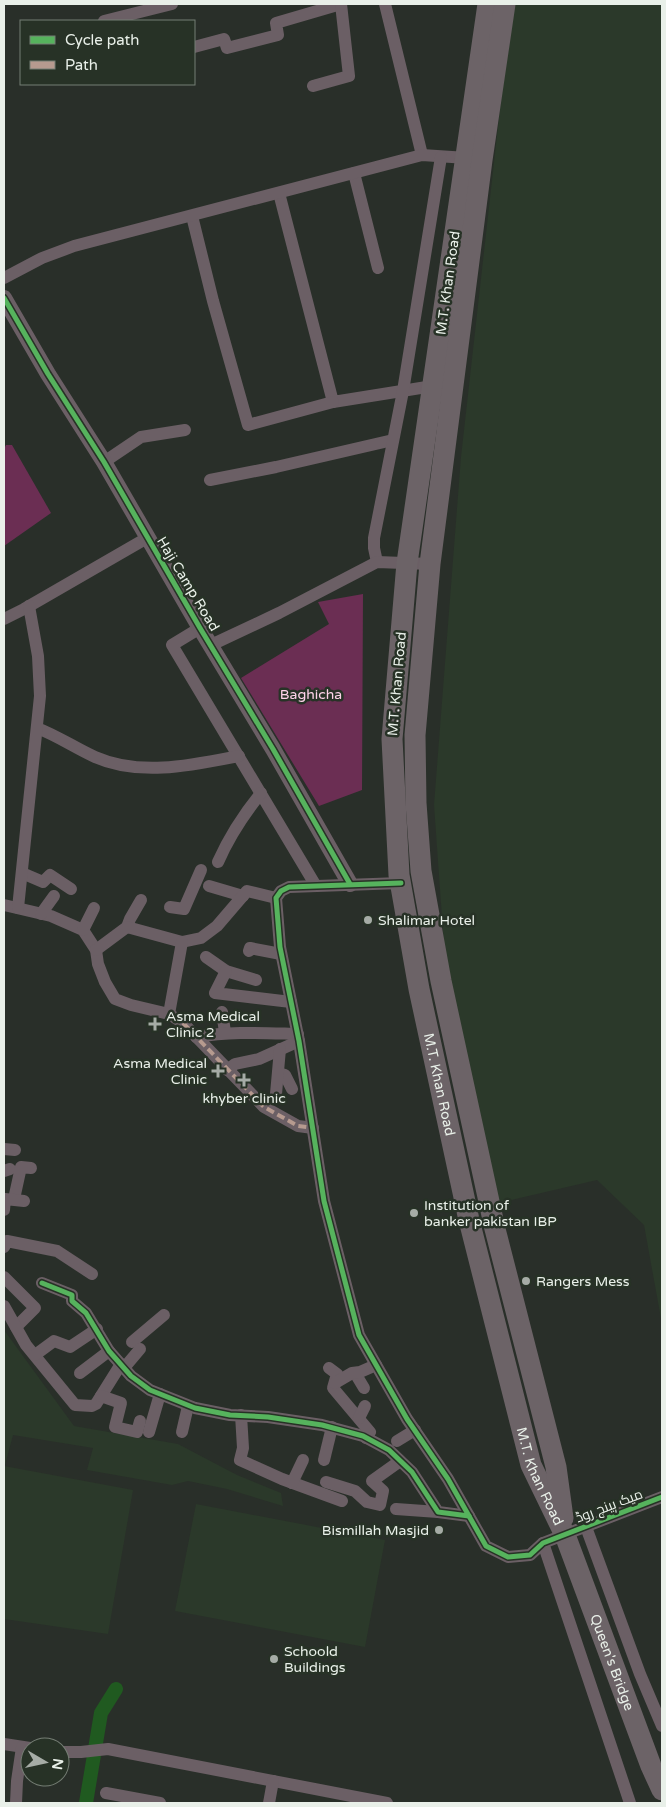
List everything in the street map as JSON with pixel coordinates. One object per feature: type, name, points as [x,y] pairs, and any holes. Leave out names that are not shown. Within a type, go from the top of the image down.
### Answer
[{"type":"highway","name":"M.T. Khan Road","points":[[488,4],[408,563],[392,739],[394,807],[400,883],[419,989],[469,1220],[531,1465],[565,1535]]},
{"type":"highway","name":"M.T. Khan Road","points":[[505,4],[482,160],[430,564],[415,735],[416,803],[421,871],[441,981],[495,1229],[556,1467],[565,1535]]},
{"type":"highway","name":"Queen's Bridge","points":[[565,1535],[651,1766],[662,1790]]},
{"type":"street","points":[[108,20],[172,4]]},
{"type":"street","points":[[195,47],[224,39],[227,48],[278,35],[276,23],[341,4],[350,76],[313,86]]},
{"type":"street","points":[[385,4],[422,155]]},
{"type":"street","points":[[4,278],[42,258],[74,246],[422,155],[467,158]]},
{"type":"street","points":[[377,562],[374,538],[403,391],[441,157]]},
{"type":"street","points":[[354,173],[378,268]]},
{"type":"street","points":[[279,193],[333,402]]},
{"type":"street","points":[[192,216],[213,301],[248,426],[333,402],[433,386]]},
{"type":"street","name":"Haji Camp Road","points":[[4,298],[48,374],[104,462],[350,884]]},
{"type":"street","points":[[104,462],[141,437],[185,430]]},
{"type":"street","points":[[210,480],[393,440]]},
{"type":"street","points":[[4,619],[147,538]]},
{"type":"street","points":[[211,645],[279,613],[377,562],[430,564]]},
{"type":"street","points":[[18,908],[40,696],[38,656],[29,606]]},
{"type":"street","points":[[200,628],[172,645],[316,886]]},
{"type":"street","points":[[37,728],[56,735],[96,758],[134,768],[174,766],[239,756]]},
{"type":"street","points":[[218,862],[225,846],[249,807],[261,792]]},
{"type":"street","points":[[170,907],[184,909],[201,870]]},
{"type":"street","points":[[22,873],[43,882],[50,875],[71,890]]},
{"type":"street","points":[[127,927],[182,942],[201,938],[217,926],[247,892],[276,898],[281,891],[289,887],[400,883]]},
{"type":"street","points":[[209,886],[243,896]]},
{"type":"street","points":[[41,914],[54,896]]},
{"type":"street","name":"میک ہینچ روڈ","points":[[276,898],[282,954],[298,1037],[324,1202],[359,1335],[486,1546],[508,1557],[530,1555],[543,1543],[662,1497]]},
{"type":"street","points":[[96,950],[127,927],[141,900]]},
{"type":"street","points":[[4,905],[51,916],[83,930],[96,950],[98,964],[114,999],[169,1014],[183,1023],[264,1108],[298,1126],[313,1128]]},
{"type":"street","points":[[83,930],[94,908]]},
{"type":"street","points":[[169,1014],[182,942]]},
{"type":"street","points":[[249,951],[250,948],[282,954]]},
{"type":"street","points":[[206,956],[226,971],[256,980]]},
{"type":"street","points":[[226,971],[215,993],[291,1002]]},
{"type":"street","points":[[222,1012],[224,1032]]},
{"type":"street","points":[[196,1037],[224,1032],[298,1037]]},
{"type":"street","points":[[227,1070],[235,1064],[259,1059],[280,1049],[298,1037]]},
{"type":"street","points":[[276,1094],[280,1049]]},
{"type":"street","points":[[278,1072],[285,1075],[292,1089]]},
{"type":"street","points":[[4,1210],[5,1199],[19,1200],[21,1167],[31,1168]]},
{"type":"street","points":[[4,1247],[7,1241],[57,1251],[92,1274]]},
{"type":"street","points":[[4,1277],[35,1308],[16,1326]]},
{"type":"street","points":[[42,1283],[72,1295],[72,1301],[86,1313],[109,1351],[138,1382],[188,1406],[221,1413],[274,1418],[332,1427],[385,1446],[412,1472],[438,1512]]},
{"type":"street","points":[[4,1306],[35,1355],[75,1404],[92,1406],[102,1396],[136,1345],[164,1315]]},
{"type":"street","points":[[35,1355],[54,1340],[70,1347],[97,1329]]},
{"type":"street","points":[[80,1373],[109,1351]]},
{"type":"street","points":[[335,1383],[376,1365]]},
{"type":"street","points":[[329,1368],[336,1374],[333,1388],[370,1432],[366,1438]]},
{"type":"street","points":[[355,1373],[364,1388]]},
{"type":"street","points":[[150,1432],[160,1394]]},
{"type":"street","points":[[102,1396],[121,1403],[115,1427],[137,1432],[140,1421]]},
{"type":"street","points":[[182,1432],[188,1406]]},
{"type":"street","points":[[359,1418],[365,1406]]},
{"type":"street","points":[[241,1415],[244,1448],[240,1460],[292,1483],[342,1501]]},
{"type":"street","points":[[324,1460],[332,1427]]},
{"type":"street","points":[[397,1441],[415,1430]]},
{"type":"street","points":[[292,1483],[303,1460]]},
{"type":"street","points":[[326,1482],[355,1491],[367,1502],[380,1505],[383,1491],[372,1481],[400,1461]]},
{"type":"street","points":[[396,1509],[469,1516]]},
{"type":"street","points":[[586,1527],[643,1682],[662,1726]]},
{"type":"street","points":[[543,1543],[630,1803]]},
{"type":"street","points":[[4,1743],[20,1746]]},
{"type":"street","points":[[70,1752],[108,1749],[367,1801],[387,1803]]},
{"type":"street","points":[[16,1803],[17,1781],[20,1770]]},
{"type":"street","points":[[269,1803],[273,1781]]},
{"type":"street","points":[[106,1793],[160,1803]]},
{"type":"shaded area","points":[[515,4],[662,4],[662,1324],[644,1225],[597,1180],[490,1205],[450,1030],[434,805],[461,457],[501,100]]},
{"type":"shaded area","points":[[4,1330],[74,1426],[178,1444],[237,1475],[281,1493],[283,1506],[227,1489],[188,1481],[172,1485],[87,1470],[93,1448],[13,1435],[5,1465]]},
{"type":"shaded area","points":[[4,1466],[133,1490],[108,1634],[4,1619]]},
{"type":"shaded area","points":[[196,1504],[385,1540],[365,1647],[175,1611]]},
{"type":"green space","points":[[6,445],[12,445],[51,513],[4,546],[4,449]]},
{"type":"green space","name":"Baghicha","points":[[363,594],[362,790],[319,806],[241,678],[329,624],[318,602]]},
{"type":"waterway","points":[[86,1803],[101,1713],[116,1689]]},
{"type":"marked path","points":[[183,1023],[264,1107],[298,1126],[313,1128]]},
{"type":"cycle path","points":[[4,298],[48,374],[104,462],[350,884]]},
{"type":"cycle path","points":[[401,883],[289,887],[281,891],[276,898],[280,947],[299,1041],[324,1201],[359,1335],[407,1419],[448,1479],[486,1546],[508,1557],[530,1555],[543,1543],[662,1497]]},
{"type":"cycle path","points":[[42,1283],[72,1295],[72,1301],[86,1313],[109,1351],[131,1376],[150,1390],[195,1408],[230,1415],[268,1417],[322,1425],[363,1436],[389,1450],[412,1472],[438,1512],[469,1516]]},
{"type":"place","name":"Shalimar Hotel","points":[[368,920]]},
{"type":"place","name":"Asma Medical Clinic 2","points":[[155,1024]]},
{"type":"place","name":"Asma Medical Clinic","points":[[218,1071]]},
{"type":"place","name":"khyber clinic","points":[[244,1080]]},
{"type":"place","name":"Institution of banker pakistan IBP","points":[[414,1213]]},
{"type":"place","name":"Rangers Mess","points":[[526,1281]]},
{"type":"place","name":"Bismillah Masjid","points":[[439,1530]]},
{"type":"place","name":"Schoold Buildings","points":[[274,1659]]}]
